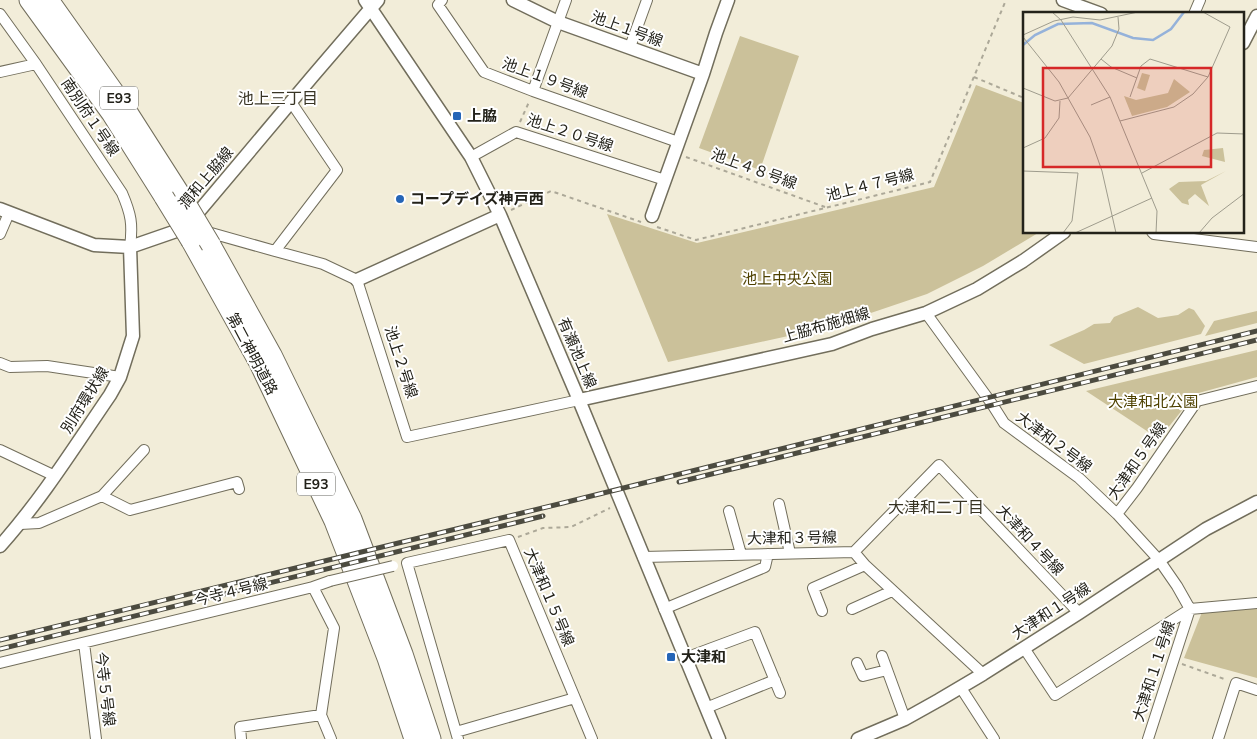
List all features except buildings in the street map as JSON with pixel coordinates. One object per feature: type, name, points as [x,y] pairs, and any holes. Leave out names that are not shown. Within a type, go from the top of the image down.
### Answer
[{"type":"highway","name":"第二神明道路","points":[[29,0],[111,113],[188,235],[259,364],[334,521],[387,658],[414,739]]},
{"type":"highway","name":"第二神明道路","points":[[49,0],[122,103],[184,200],[272,355],[352,519],[403,654],[431,739]]},
{"type":"street","name":"池上１９号線","points":[[442,0],[438,5],[484,72],[676,147]]},
{"type":"street","name":"池上１号線","points":[[513,0],[558,22],[703,74]]},
{"type":"street","points":[[533,91],[566,0]]},
{"type":"street","points":[[630,47],[647,0]]},
{"type":"street","points":[[653,221],[676,147],[728,0]]},
{"type":"street","points":[[1063,0],[1096,12]]},
{"type":"street","points":[[1195,12],[1200,0]]},
{"type":"street","name":"潤和上脇線","points":[[5,212],[94,245],[130,247],[188,235],[291,102],[372,3]]},
{"type":"street","name":"有瀬池上線","points":[[372,3],[471,157],[500,215],[579,400],[719,739]]},
{"type":"street","name":"南別府１号線","points":[[0,14],[36,64],[122,193],[130,211],[132,230],[130,247]]},
{"type":"street","points":[[1244,41],[1257,16]]},
{"type":"street","points":[[0,72],[36,64]]},
{"type":"street","points":[[275,251],[337,170],[291,102]]},
{"type":"street","name":"池上２０号線","points":[[471,157],[516,132],[665,180]]},
{"type":"street","points":[[0,234],[5,212]]},
{"type":"street","points":[[188,235],[215,234],[323,264],[357,280],[500,215]]},
{"type":"street","name":"上脇布施畑線","points":[[579,400],[832,344],[872,329],[926,313],[976,290],[1023,261],[1061,234]]},
{"type":"street","points":[[1154,234],[1257,246]]},
{"type":"street","name":"別府環状線","points":[[0,546],[39,500],[110,395],[120,377],[133,336],[130,247]]},
{"type":"street","name":"池上２号線","points":[[357,280],[407,436],[579,400]]},
{"type":"street","name":"大津和２号線","points":[[926,313],[1004,423],[1079,478],[1117,514],[1159,560]]},
{"type":"street","points":[[0,363],[10,367],[48,366],[120,377]]},
{"type":"street","name":"大津和５号線","points":[[1117,514],[1197,401],[1257,386]]},
{"type":"street","points":[[0,450],[55,476]]},
{"type":"street","points":[[20,524],[39,523],[102,496],[144,450]]},
{"type":"street","name":"大津和４号線","points":[[854,552],[939,465],[1079,614]]},
{"type":"street","points":[[102,496],[130,510],[237,482],[239,489]]},
{"type":"street","name":"大津和１号線","points":[[858,739],[876,735],[961,688],[1079,614],[1206,529],[1257,502]]},
{"type":"street","points":[[779,504],[790,553]]},
{"type":"street","points":[[729,511],[740,554]]},
{"type":"street","name":"大津和１５号線","points":[[330,581],[509,540],[592,739]]},
{"type":"street","name":"大津和３号線","points":[[643,556],[854,552],[892,591],[983,674]]},
{"type":"street","points":[[664,608],[765,567],[768,554]]},
{"type":"street","name":"大津和１１号線","points":[[1148,739],[1190,609],[1159,560]]},
{"type":"street","points":[[406,563],[458,736],[575,698]]},
{"type":"street","points":[[822,612],[813,588],[865,565]]},
{"type":"street","name":"今寺４号線","points":[[0,663],[313,587],[330,581]]},
{"type":"street","points":[[313,587],[334,628],[321,715],[331,739]]},
{"type":"street","points":[[852,610],[892,591]]},
{"type":"street","points":[[1024,648],[1055,695],[1190,609],[1257,603]]},
{"type":"street","points":[[685,658],[755,632],[780,693]]},
{"type":"street","name":"今寺５号線","points":[[84,643],[96,739]]},
{"type":"street","points":[[882,656],[905,719]]},
{"type":"street","points":[[856,663],[863,676],[887,670]]},
{"type":"street","points":[[706,708],[775,680]]},
{"type":"street","points":[[1218,739],[1236,683],[1257,690]]},
{"type":"street","points":[[961,688],[994,739]]},
{"type":"street","points":[[241,739],[240,727],[321,715]]},
{"type":"path","name":"池上４７号線","points":[[500,215],[551,191],[653,221],[696,240],[930,182],[1006,0]]},
{"type":"path","points":[[974,77],[1023,98]]},
{"type":"path","points":[[516,132],[533,91]]},
{"type":"path","name":"池上４８号線","points":[[676,147],[826,208]]},
{"type":"path","points":[[509,540],[543,528],[571,527],[621,502]]},
{"type":"path","points":[[1173,661],[1236,683]]},
{"type":"green space","points":[[740,36],[799,56],[760,170],[699,148]]},
{"type":"green space","name":"池上中央公園","points":[[976,85],[1023,103],[1023,234],[1036,234],[983,266],[927,294],[859,317],[802,333],[668,362],[607,214],[697,243],[934,187]]},
{"type":"green space","points":[[1138,307],[1158,318],[1178,315],[1189,308],[1194,310],[1205,326],[1201,334],[1084,364],[1049,345],[1094,324],[1110,323],[1114,317]]},
{"type":"green space","points":[[1257,311],[1257,323],[1205,336],[1214,321]]},
{"type":"green space","name":"大津和北公園","points":[[1257,350],[1257,377],[1195,394],[1159,439],[1086,391]]},
{"type":"green space","points":[[1257,607],[1257,678],[1184,658],[1202,612]]},
{"type":"railway","points":[[0,640],[1257,331]]},
{"type":"railway","points":[[679,482],[1257,340]]},
{"type":"railway","points":[[0,649],[543,516]]},
{"type":"place","name":"上脇","points":[[457,116]]},
{"type":"place","name":"コープデイズ神戸西","points":[[400,199]]},
{"type":"place","name":"大津和","points":[[671,657]]},
{"type":"district","name":"池上三丁目","points":[[278,98]]},
{"type":"district","name":"大津和二丁目","points":[[936,507]]}]
